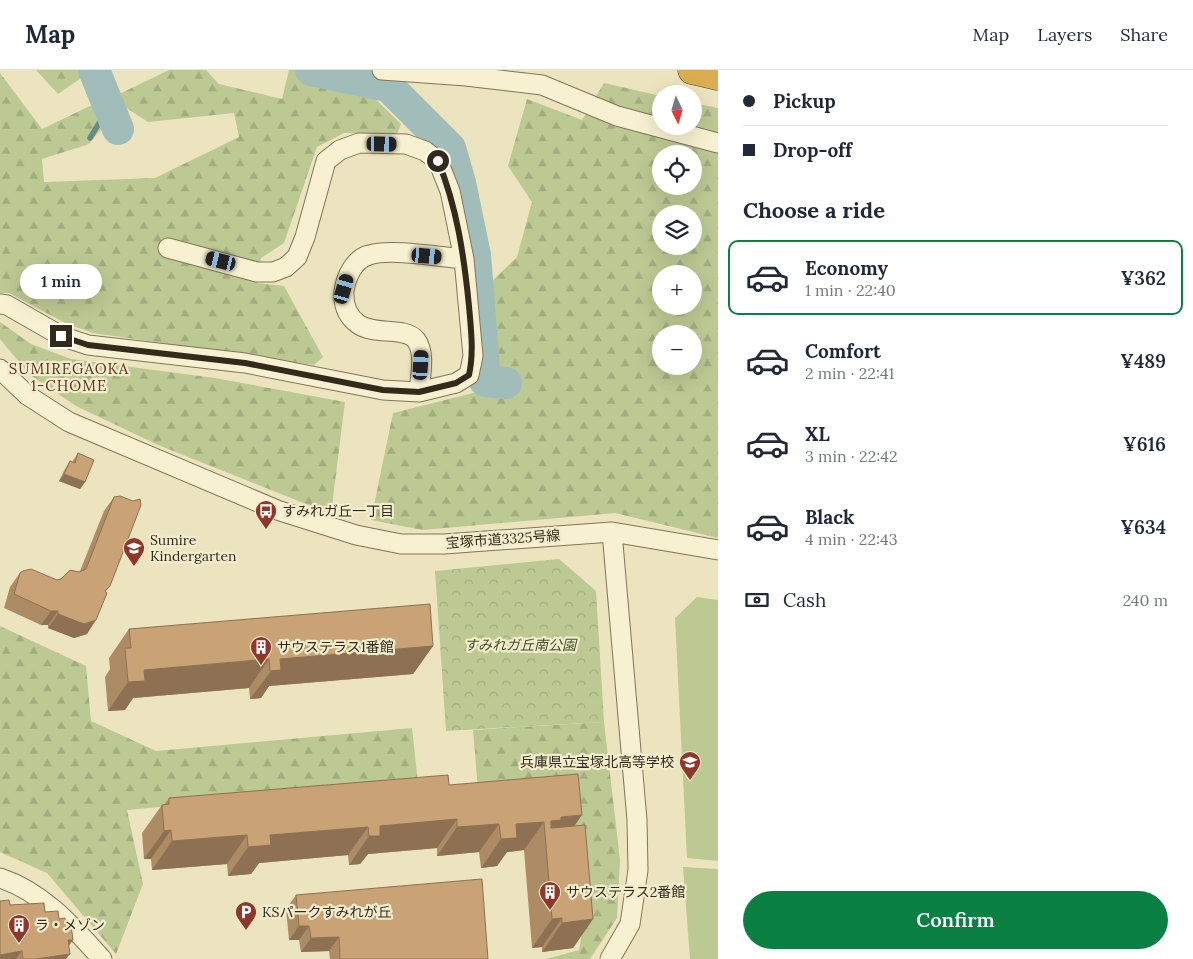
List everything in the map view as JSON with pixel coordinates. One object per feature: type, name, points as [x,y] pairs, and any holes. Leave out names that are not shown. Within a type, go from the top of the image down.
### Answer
[{"type":"highway","points":[[692,70],[718,76]]},
{"type":"street","points":[[382,70],[466,76],[542,85],[617,116],[718,143]]},
{"type":"street","points":[[0,304],[7,305],[61,336],[88,345],[245,363],[383,390],[419,392],[456,383],[469,375],[474,356],[464,259],[450,191],[438,161],[425,151],[406,144],[359,143],[340,150],[326,161],[297,257],[286,268],[273,272],[257,272],[168,248]]},
{"type":"street","points":[[419,392],[422,352],[416,339],[406,333],[369,330],[348,315],[344,302],[348,274],[356,262],[368,255],[389,253],[464,259]]},
{"type":"street","name":"宝塚市道3325号線","points":[[0,370],[27,395],[69,422],[277,510],[356,535],[401,544],[444,544],[612,532],[718,550]]},
{"type":"street","points":[[610,959],[630,924],[638,870],[637,820],[612,532]]},
{"type":"street","points":[[0,878],[28,892],[63,916],[102,959]]},
{"type":"green space","points":[[36,70],[87,70],[87,74],[58,94]]},
{"type":"green space","points":[[169,70],[206,70],[219,84],[282,99],[289,70],[357,70],[359,83],[401,124],[397,134],[344,133],[317,147],[284,243],[261,258],[257,283],[284,286],[323,357],[314,365],[93,333],[67,324],[9,293],[0,293],[0,73],[42,129],[96,103],[107,122],[89,144],[42,159],[44,182],[155,178],[239,137],[234,113],[148,122],[111,98]]},
{"type":"green space","points":[[604,83],[652,94],[652,135],[702,135],[702,105],[718,108],[718,538],[615,513],[422,530],[371,520],[393,413],[477,392],[494,361],[489,284],[517,257],[532,202],[508,166],[527,99],[582,120]]},
{"type":"green space","points":[[0,322],[31,344],[71,359],[215,378],[345,402],[331,514],[158,445],[76,406],[30,375],[0,339]]},
{"type":"green space","name":"すみれガ丘南公園","points":[[559,559],[596,591],[604,722],[446,731],[435,571]]},
{"type":"green space","points":[[697,597],[718,600],[718,861],[687,858],[675,618]]},
{"type":"green space","points":[[0,626],[86,666],[91,721],[156,751],[412,728],[418,783],[127,810],[143,884],[116,954],[47,873],[0,852]]},
{"type":"green space","points":[[604,722],[620,860],[617,918],[590,959],[546,959],[579,950],[585,915],[478,789],[473,730]]},
{"type":"green space","points":[[683,867],[718,869],[718,959],[690,959]]},
{"type":"building","points":[[78,453],[94,460],[85,482],[64,474],[70,461],[75,463]]},
{"type":"building","points":[[120,496],[133,501],[140,499],[141,505],[110,586],[105,591],[107,593],[96,620],[84,624],[58,614],[58,611],[51,611],[14,594],[20,573],[23,571],[31,569],[57,580],[61,579],[70,570],[79,572],[86,569],[114,497]]},
{"type":"building","points":[[430,604],[433,646],[280,659],[281,670],[270,671],[269,659],[144,670],[145,681],[128,682],[125,648],[131,648],[129,629]]},
{"type":"building","points":[[578,774],[582,815],[561,817],[561,820],[551,821],[551,828],[585,825],[593,919],[562,923],[562,918],[552,919],[544,822],[516,824],[517,838],[501,839],[499,824],[457,827],[457,819],[380,826],[380,836],[369,836],[368,827],[270,835],[271,845],[248,847],[247,835],[172,841],[171,830],[164,831],[162,805],[169,804],[169,798],[448,775],[449,785]]},
{"type":"building","points":[[482,879],[488,959],[340,959],[339,937],[311,938],[309,926],[299,926],[296,895]]},
{"type":"building","points":[[9,900],[10,905],[44,903],[45,912],[58,911],[59,919],[65,918],[66,924],[71,924],[73,940],[68,940],[70,954],[36,959],[23,959],[22,951],[0,955],[0,901]]},
{"type":"waterway","points":[[94,70],[118,129]]},
{"type":"waterway","points":[[311,70],[388,86],[450,148],[460,183],[475,255],[485,381],[506,383]]},
{"type":"waterway","points":[[90,138],[109,107]]},
{"type":"place","name":"すみれガ丘一丁目","points":[[266,530]]},
{"type":"place","name":"Sumire Kindergarten","points":[[134,567]]},
{"type":"place","name":"サウステラス1番館","points":[[261,666]]},
{"type":"place","name":"兵庫県立宝塚北高等学校","points":[[690,781]]},
{"type":"place","name":"サウステラス2番館","points":[[550,911]]},
{"type":"place","name":"KSパークすみれが丘","points":[[246,931]]},
{"type":"place","name":"ラ・メゾン","points":[[19,944]]},
{"type":"district","name":"SUMIREGAOKA 1-CHOME","points":[[69,378]]},
{"type":"route","points":[[61,336],[88,345],[245,363],[383,390],[419,392],[456,383],[469,375],[474,356],[464,259],[450,191],[438,161]]}]
